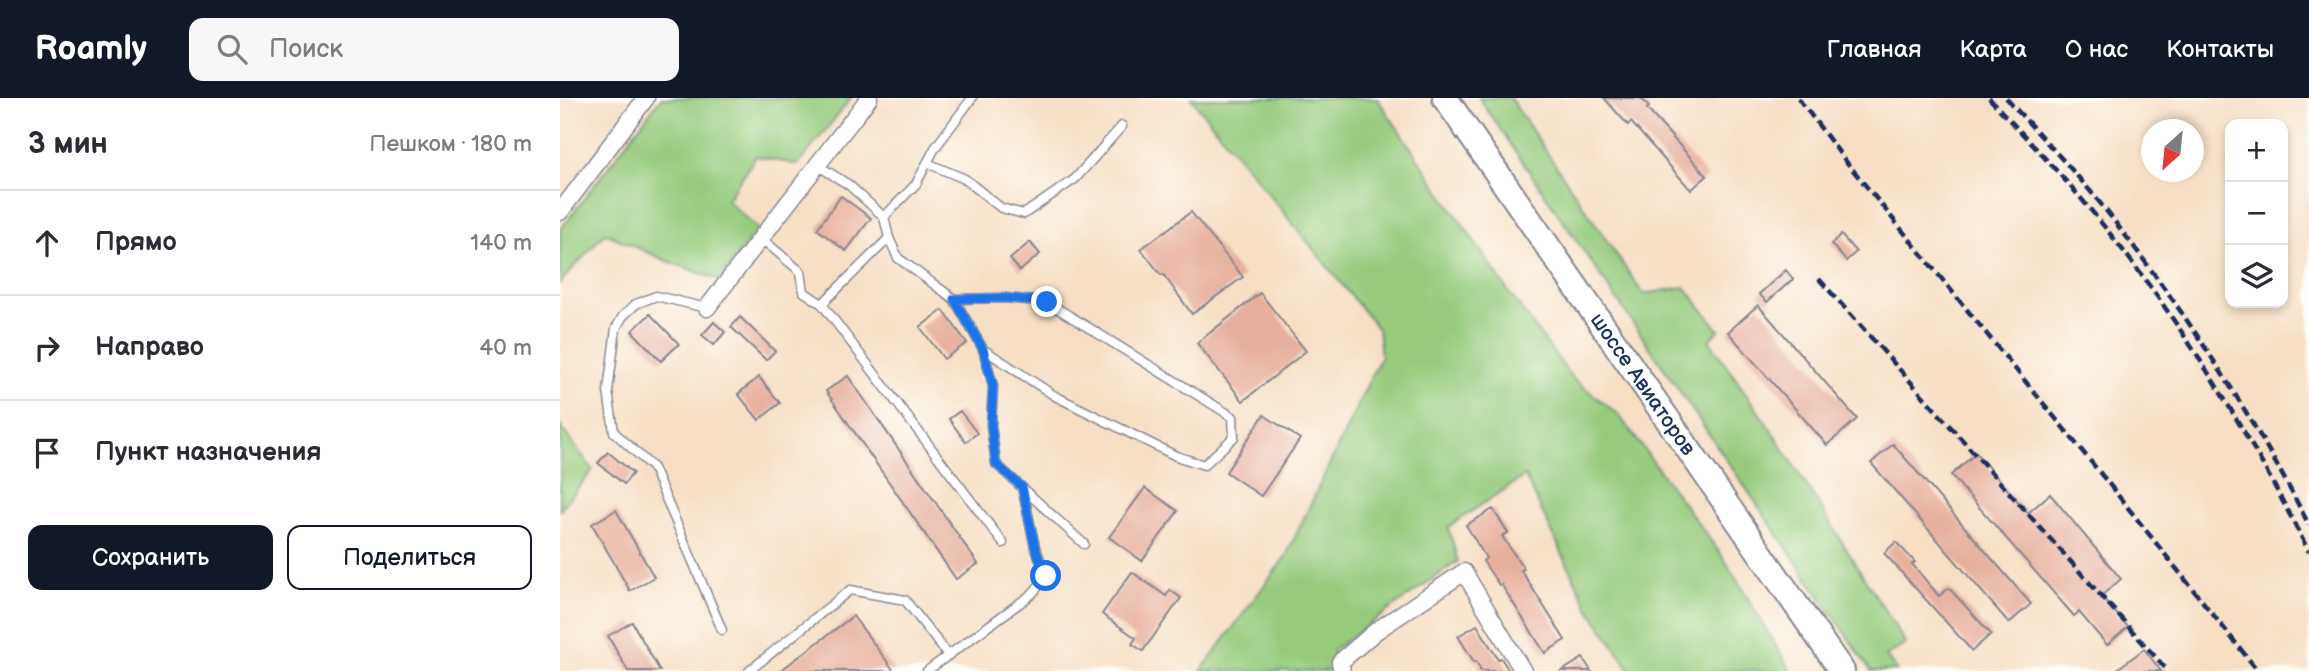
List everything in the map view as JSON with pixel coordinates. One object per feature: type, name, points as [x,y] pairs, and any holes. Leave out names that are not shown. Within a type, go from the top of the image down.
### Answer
[{"type":"main road","name":"шоссе Авиаторов","points":[[1445,98],[1842,671]]},
{"type":"main road","name":"шоссе Авиаторов","points":[[1463,98],[1859,671]]},
{"type":"street","points":[[560,212],[646,98]]},
{"type":"street","points":[[707,308],[869,98]]},
{"type":"street","points":[[1342,671],[1340,662],[1376,631],[1464,572],[1522,671]]},
{"type":"lane","points":[[884,217],[916,184],[935,148],[972,98]]},
{"type":"lane","points":[[927,163],[965,179],[1001,208],[1024,214],[1074,179],[1122,126]]},
{"type":"lane","points":[[817,165],[849,185],[884,217],[888,237],[898,258],[954,299],[983,349],[993,386],[991,425],[996,464],[1084,544]]},
{"type":"lane","points":[[822,304],[888,237]]},
{"type":"lane","points":[[761,238],[801,272],[804,292],[822,304],[1003,543]]},
{"type":"lane","points":[[707,308],[656,296],[636,304],[623,316],[616,328],[608,391],[614,432],[653,468],[722,630]]},
{"type":"lane","points":[[954,299],[1006,298],[1047,302],[1233,416],[1234,438],[1204,465],[1175,456],[1055,397],[983,349]]},
{"type":"lane","points":[[928,671],[1032,594],[1046,576],[1035,547],[1022,487]]},
{"type":"lane","points":[[749,671],[850,590],[905,600],[948,656]]},
{"type":"green space","points":[[661,98],[851,98],[798,165],[756,156],[727,200],[758,229],[719,280],[667,261],[605,233],[560,283],[560,230]]},
{"type":"green space","points":[[1191,98],[1377,98],[1510,294],[1572,378],[1618,414],[1725,560],[1791,671],[1631,671],[1588,607],[1525,476],[1448,527],[1458,561],[1333,650],[1334,671],[1201,671],[1286,556],[1381,356],[1378,329]]},
{"type":"green space","points":[[1479,98],[1510,98],[1643,294],[1685,287],[1719,330],[1709,340],[1776,437],[1906,644],[1886,656],[1897,671],[1871,671]]},
{"type":"green space","points":[[560,426],[593,470],[560,510]]},
{"type":"building","points":[[1604,98],[1641,98],[1649,107],[1647,109],[1707,176],[1691,190],[1631,122],[1628,125]]},
{"type":"building","points":[[841,196],[871,218],[846,251],[817,229]]},
{"type":"building","points":[[1191,212],[1243,277],[1192,314],[1141,249]]},
{"type":"building","points":[[1841,235],[1856,252],[1846,261],[1831,244]]},
{"type":"building","points":[[1030,242],[1040,254],[1020,271],[1010,259]]},
{"type":"building","points":[[1786,270],[1793,279],[1767,302],[1759,294]]},
{"type":"building","points":[[1260,293],[1306,351],[1243,401],[1197,343]]},
{"type":"building","points":[[1758,305],[1857,419],[1827,445],[1728,332]]},
{"type":"building","points":[[943,310],[967,343],[944,359],[920,327]]},
{"type":"building","points":[[650,314],[679,344],[661,361],[632,331]]},
{"type":"building","points":[[740,317],[775,351],[766,360],[731,327]]},
{"type":"building","points":[[714,322],[725,332],[714,345],[702,335]]},
{"type":"building","points":[[848,376],[978,564],[956,579],[826,391]]},
{"type":"building","points":[[759,377],[780,403],[759,420],[738,394]]},
{"type":"building","points":[[960,411],[977,433],[966,442],[949,419]]},
{"type":"building","points":[[1264,415],[1300,439],[1261,496],[1226,472]]},
{"type":"building","points":[[1893,444],[2031,604],[2009,623],[1871,463]]},
{"type":"building","points":[[608,452],[633,473],[624,484],[598,463]]},
{"type":"building","points":[[1976,453],[2028,513],[2050,494],[2121,579],[2101,596],[2128,627],[2107,645],[2079,612],[2074,616],[1951,475]]},
{"type":"building","points":[[1145,488],[1178,511],[1142,561],[1109,537]]},
{"type":"building","points":[[1493,509],[1508,533],[1502,536],[1565,640],[1545,653],[1483,561],[1486,558],[1466,525]]},
{"type":"building","points":[[616,510],[654,577],[630,591],[592,524]]},
{"type":"building","points":[[1896,542],[1915,562],[1912,564],[1939,596],[1949,588],[1991,634],[1972,651],[1884,553]]},
{"type":"building","points":[[1132,572],[1166,596],[1170,590],[1181,598],[1143,651],[1132,644],[1136,638],[1102,614]]},
{"type":"building","points":[[853,616],[894,671],[780,671]]},
{"type":"building","points":[[632,622],[660,671],[628,671],[608,636]]},
{"type":"building","points":[[1477,625],[1498,659],[1501,658],[1509,671],[1479,671],[1481,670],[1476,661],[1474,662],[1458,636]]},
{"type":"building","points":[[2144,649],[2161,671],[2115,671]]},
{"type":"building","points":[[1583,658],[1591,671],[1562,671]]},
{"type":"railway","points":[[1798,98],[1844,159],[2258,671]]},
{"type":"railway","points":[[1989,98],[2086,204],[2159,298],[2239,422],[2309,552]]},
{"type":"railway","points":[[2006,98],[2096,198],[2164,287],[2241,403],[2309,525]]},
{"type":"railway","points":[[1819,279],[2168,671]]},
{"type":"route","points":[[1046,576],[1035,547],[1022,487],[996,464],[991,425],[993,386],[983,349],[954,299],[1006,298],[1047,302]]}]
